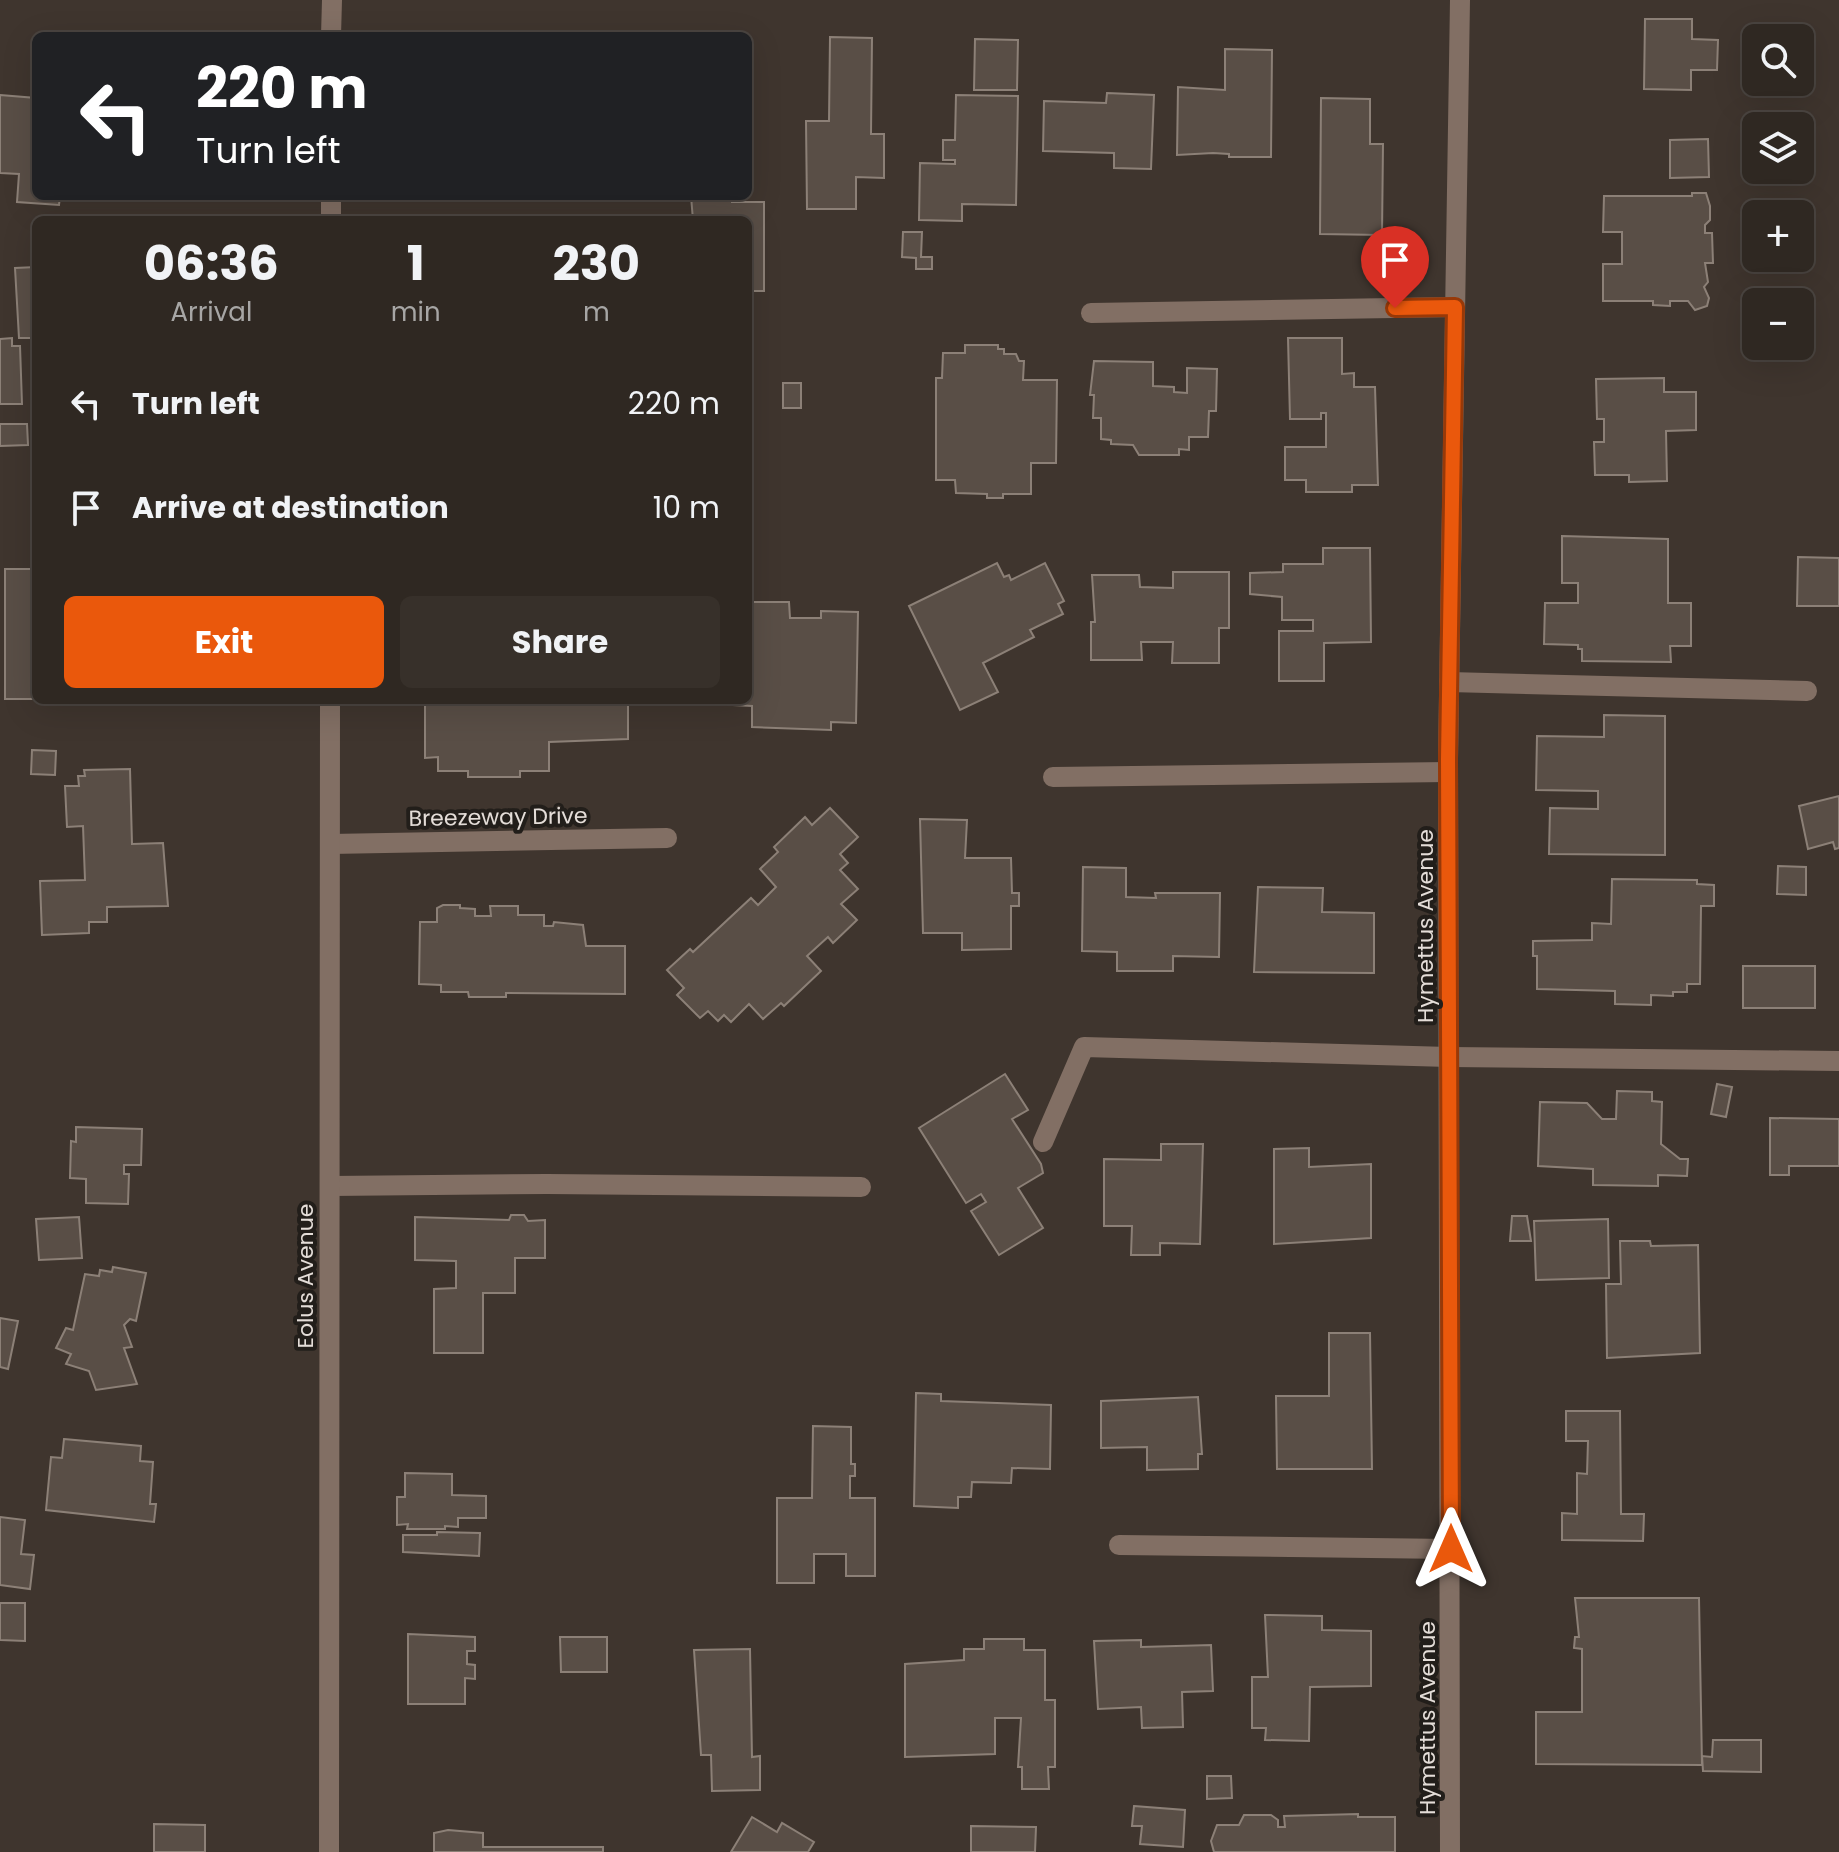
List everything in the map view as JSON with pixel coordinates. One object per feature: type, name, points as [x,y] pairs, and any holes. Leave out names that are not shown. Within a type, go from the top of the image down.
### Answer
[{"type":"street","points":[[331,32],[332,0]]},
{"type":"street","name":"Hymettus Avenue","points":[[1450,1852],[1448,772],[1460,0]]},
{"type":"street","points":[[1091,313],[1455,307]]},
{"type":"street","points":[[1449,682],[1807,691]]},
{"type":"street","name":"Eolus Avenue","points":[[329,1852],[330,704]]},
{"type":"street","points":[[1053,777],[1448,772]]},
{"type":"street","name":"Breezeway Drive","points":[[330,844],[667,838]]},
{"type":"street","points":[[1043,1142],[1084,1047],[1449,1057],[1839,1061]]},
{"type":"street","points":[[330,1186],[547,1184],[861,1187]]},
{"type":"street","points":[[1119,1545],[1451,1549]]},
{"type":"building","points":[[1645,19],[1692,19],[1692,39],[1718,40],[1717,70],[1691,70],[1691,90],[1644,89]]},
{"type":"building","points":[[830,37],[872,38],[871,134],[884,134],[884,178],[856,177],[856,209],[807,209],[806,121],[829,121]]},
{"type":"building","points":[[975,39],[1018,40],[1017,90],[974,90]]},
{"type":"building","points":[[1225,49],[1272,50],[1271,157],[1229,157],[1229,154],[1213,153],[1177,155],[1178,87],[1225,90]]},
{"type":"building","points":[[1107,93],[1154,95],[1151,169],[1114,168],[1114,153],[1043,151],[1044,101],[1106,103]]},
{"type":"building","points":[[0,95],[32,98],[32,200],[60,200],[59,205],[17,202],[19,174],[0,173]]},
{"type":"building","points":[[956,95],[1018,96],[1016,205],[962,204],[962,221],[919,220],[920,163],[955,164],[955,160],[943,160],[943,140],[955,140]]},
{"type":"building","points":[[1321,98],[1370,99],[1370,144],[1383,144],[1382,235],[1320,234]]},
{"type":"building","points":[[1708,139],[1709,177],[1670,178],[1670,140]]},
{"type":"building","points":[[1692,193],[1706,193],[1710,206],[1710,220],[1705,225],[1705,233],[1712,233],[1713,263],[1705,263],[1707,306],[1695,310],[1688,301],[1670,301],[1670,306],[1653,305],[1653,301],[1603,301],[1603,264],[1622,264],[1622,232],[1603,232],[1604,196],[1692,196]]},
{"type":"building","points":[[691,200],[764,202],[764,291],[752,291],[752,216],[693,216]]},
{"type":"building","points":[[903,232],[922,232],[921,257],[932,257],[932,269],[916,269],[916,258],[902,257]]},
{"type":"building","points":[[32,267],[32,338],[19,338],[15,268]]},
{"type":"building","points":[[12,338],[12,346],[20,346],[22,404],[0,404],[0,339]]},
{"type":"building","points":[[1288,338],[1342,338],[1342,374],[1354,373],[1354,387],[1375,387],[1378,485],[1352,485],[1352,492],[1306,492],[1306,480],[1285,480],[1285,447],[1326,447],[1326,413],[1321,413],[1321,419],[1290,419]]},
{"type":"building","points":[[965,345],[998,345],[998,349],[1004,349],[1004,354],[1016,354],[1019,361],[1024,361],[1023,380],[1057,380],[1056,463],[1031,463],[1031,494],[1003,494],[1003,498],[987,498],[987,494],[956,493],[955,480],[936,480],[936,378],[942,378],[943,353],[965,353]]},
{"type":"building","points":[[1094,361],[1153,362],[1153,386],[1174,387],[1174,392],[1187,393],[1187,368],[1217,369],[1216,411],[1209,411],[1208,437],[1189,437],[1189,450],[1179,449],[1179,455],[1139,455],[1133,445],[1111,444],[1111,440],[1101,439],[1101,418],[1093,418],[1094,395],[1090,395]]},
{"type":"building","points":[[1664,378],[1664,392],[1696,392],[1696,430],[1666,431],[1667,481],[1629,482],[1629,475],[1595,475],[1594,442],[1604,442],[1604,419],[1597,419],[1596,379]]},
{"type":"building","points":[[783,383],[801,383],[801,408],[783,408]]},
{"type":"building","points":[[0,424],[27,424],[28,445],[0,446]]},
{"type":"building","points":[[1562,536],[1668,539],[1668,603],[1691,603],[1691,646],[1670,646],[1671,662],[1582,661],[1582,649],[1578,649],[1578,645],[1544,644],[1545,603],[1578,603],[1578,583],[1562,583]]},
{"type":"building","points":[[1323,548],[1370,548],[1371,642],[1324,643],[1324,681],[1279,681],[1279,631],[1313,631],[1313,620],[1282,620],[1282,597],[1250,594],[1250,573],[1283,572],[1283,564],[1323,564]]},
{"type":"building","points":[[1798,557],[1839,558],[1839,606],[1797,606]]},
{"type":"building","points":[[997,563],[1004,577],[1009,575],[1011,580],[1045,563],[1064,601],[1058,604],[1063,614],[1030,630],[1034,637],[983,663],[998,692],[960,710],[909,606]]},
{"type":"building","points":[[5,569],[32,569],[32,699],[5,699]]},
{"type":"building","points":[[1173,572],[1229,572],[1229,628],[1219,628],[1219,663],[1172,663],[1173,642],[1141,642],[1142,660],[1091,660],[1091,622],[1095,622],[1092,575],[1139,575],[1140,587],[1173,588]]},
{"type":"building","points":[[752,602],[789,602],[790,618],[821,618],[821,611],[858,612],[856,723],[831,722],[831,730],[752,727],[752,706],[714,704],[752,704]]},
{"type":"building","points":[[425,704],[628,704],[628,739],[549,742],[549,771],[520,771],[520,777],[468,777],[468,771],[438,771],[438,757],[425,758]]},
{"type":"building","points":[[1604,715],[1665,716],[1665,855],[1549,854],[1550,808],[1598,809],[1598,791],[1536,790],[1537,736],[1604,737]]},
{"type":"building","points":[[32,750],[56,751],[55,775],[31,774]]},
{"type":"building","points":[[130,769],[132,844],[163,843],[168,906],[107,907],[107,922],[89,922],[89,933],[42,935],[40,881],[85,880],[83,826],[67,827],[65,786],[79,786],[78,776],[85,776],[84,770]]},
{"type":"building","points":[[1839,796],[1839,848],[1835,849],[1833,842],[1808,849],[1799,806]]},
{"type":"building","points":[[830,808],[858,837],[840,854],[848,863],[840,870],[858,889],[841,904],[857,920],[833,943],[828,937],[807,956],[821,971],[784,1006],[781,1003],[763,1019],[749,1004],[731,1022],[724,1015],[718,1021],[708,1011],[700,1018],[677,995],[684,988],[667,970],[690,949],[693,952],[751,898],[758,905],[776,887],[760,869],[778,852],[774,847],[805,817],[812,825]]},
{"type":"building","points":[[920,819],[967,820],[965,858],[1011,858],[1012,893],[1019,893],[1019,906],[1011,906],[1011,949],[962,950],[962,933],[923,933]]},
{"type":"building","points":[[1778,866],[1806,867],[1806,895],[1777,894]]},
{"type":"building","points":[[1083,867],[1126,868],[1126,897],[1156,898],[1155,893],[1220,893],[1219,957],[1173,956],[1173,971],[1117,971],[1117,952],[1082,951]]},
{"type":"building","points":[[1612,879],[1697,880],[1697,884],[1714,885],[1714,906],[1701,906],[1700,984],[1687,984],[1687,992],[1673,992],[1673,996],[1651,995],[1651,1005],[1615,1004],[1615,991],[1537,989],[1537,956],[1533,956],[1533,941],[1592,940],[1592,923],[1611,924]]},
{"type":"building","points":[[1258,887],[1323,888],[1322,912],[1374,913],[1374,973],[1254,972]]},
{"type":"building","points":[[443,905],[475,909],[475,916],[491,916],[490,906],[518,906],[518,915],[544,915],[544,926],[553,926],[554,922],[583,925],[586,946],[625,946],[625,994],[506,993],[506,997],[469,997],[468,992],[441,992],[441,985],[419,984],[420,922],[437,922],[437,908]]},
{"type":"building","points":[[1743,966],[1815,966],[1815,1008],[1743,1008]]},
{"type":"building","points":[[1005,1074],[1028,1110],[1012,1119],[1041,1164],[1043,1173],[1018,1188],[1043,1228],[999,1255],[971,1211],[986,1202],[981,1194],[966,1203],[919,1128]]},
{"type":"building","points":[[1717,1084],[1732,1087],[1726,1117],[1711,1114]]},
{"type":"building","points":[[1617,1091],[1652,1092],[1652,1101],[1662,1102],[1661,1144],[1680,1159],[1688,1159],[1687,1176],[1658,1175],[1658,1186],[1593,1185],[1593,1169],[1538,1166],[1540,1102],[1587,1103],[1602,1119],[1616,1119]]},
{"type":"building","points":[[1770,1118],[1839,1119],[1839,1166],[1789,1166],[1789,1175],[1770,1175]]},
{"type":"building","points":[[76,1127],[142,1129],[141,1165],[124,1165],[124,1174],[129,1174],[128,1204],[86,1203],[86,1179],[70,1178],[71,1141],[76,1142]]},
{"type":"building","points":[[1161,1144],[1203,1144],[1200,1244],[1160,1243],[1160,1255],[1131,1255],[1132,1226],[1104,1226],[1104,1159],[1161,1160]]},
{"type":"building","points":[[1309,1148],[1309,1167],[1371,1164],[1371,1238],[1274,1244],[1274,1149]]},
{"type":"building","points":[[511,1215],[524,1215],[528,1221],[545,1220],[545,1258],[515,1258],[515,1293],[483,1293],[483,1353],[434,1353],[434,1289],[456,1288],[456,1261],[415,1260],[415,1217],[509,1220]]},
{"type":"building","points":[[1512,1216],[1527,1216],[1531,1241],[1510,1241]]},
{"type":"building","points":[[79,1217],[82,1258],[39,1260],[36,1219]]},
{"type":"building","points":[[1608,1219],[1609,1278],[1536,1280],[1534,1221]]},
{"type":"building","points":[[1620,1241],[1650,1241],[1651,1246],[1698,1245],[1700,1353],[1607,1358],[1606,1284],[1621,1284]]},
{"type":"building","points":[[113,1267],[146,1273],[136,1321],[130,1319],[124,1325],[132,1347],[124,1348],[137,1384],[96,1390],[89,1371],[66,1364],[71,1354],[56,1348],[66,1328],[73,1330],[85,1274],[99,1276],[100,1270],[112,1272]]},
{"type":"building","points":[[0,1318],[18,1321],[8,1369],[0,1367]]},
{"type":"building","points":[[1329,1333],[1370,1333],[1372,1469],[1277,1469],[1276,1396],[1329,1396]]},
{"type":"building","points":[[916,1393],[941,1394],[941,1401],[1051,1405],[1050,1469],[1012,1468],[1011,1483],[972,1482],[971,1497],[958,1497],[958,1508],[914,1506]]},
{"type":"building","points":[[1198,1397],[1202,1454],[1198,1454],[1198,1469],[1147,1470],[1147,1447],[1101,1448],[1101,1401]]},
{"type":"building","points":[[1566,1411],[1620,1411],[1621,1514],[1644,1514],[1643,1541],[1562,1540],[1562,1513],[1577,1514],[1577,1473],[1587,1474],[1588,1441],[1566,1441]]},
{"type":"building","points":[[813,1426],[851,1427],[851,1464],[855,1464],[855,1476],[850,1476],[850,1498],[875,1498],[875,1576],[846,1576],[846,1554],[814,1554],[814,1583],[777,1583],[777,1498],[812,1498]]},
{"type":"building","points":[[64,1439],[141,1446],[140,1461],[153,1462],[150,1504],[156,1504],[154,1522],[46,1510],[51,1457],[62,1458]]},
{"type":"building","points":[[405,1473],[452,1474],[452,1495],[486,1496],[486,1518],[458,1518],[458,1527],[445,1526],[445,1529],[407,1529],[408,1524],[397,1525],[397,1497],[405,1497]]},
{"type":"building","points":[[0,1517],[25,1520],[21,1554],[34,1555],[30,1589],[0,1585]]},
{"type":"building","points":[[437,1532],[480,1533],[479,1556],[403,1552],[403,1535],[437,1535]]},
{"type":"building","points":[[1575,1598],[1699,1598],[1702,1765],[1536,1764],[1536,1712],[1582,1712],[1582,1649],[1574,1648],[1575,1637],[1579,1637]]},
{"type":"building","points":[[0,1603],[25,1603],[25,1641],[0,1640]]},
{"type":"building","points":[[1265,1615],[1322,1616],[1322,1630],[1371,1631],[1371,1686],[1310,1687],[1309,1741],[1265,1740],[1266,1728],[1252,1728],[1252,1677],[1268,1677]]},
{"type":"building","points":[[408,1634],[475,1637],[475,1651],[467,1651],[467,1664],[475,1665],[475,1679],[465,1678],[465,1704],[408,1704]]},
{"type":"building","points":[[560,1637],[607,1637],[607,1672],[561,1672]]},
{"type":"building","points":[[984,1639],[1024,1639],[1024,1650],[1045,1650],[1045,1700],[1055,1700],[1055,1767],[1048,1767],[1049,1789],[1022,1789],[1022,1767],[1018,1767],[1021,1718],[995,1718],[995,1754],[905,1757],[905,1664],[964,1660],[964,1649],[984,1649]]},
{"type":"building","points":[[1141,1640],[1141,1647],[1211,1645],[1213,1691],[1182,1692],[1183,1727],[1142,1728],[1141,1707],[1098,1709],[1094,1641]]},
{"type":"building","points":[[750,1649],[752,1757],[760,1756],[760,1790],[712,1791],[711,1755],[701,1755],[694,1650]]},
{"type":"building","points":[[1713,1740],[1761,1740],[1761,1772],[1703,1771],[1702,1756],[1712,1757]]},
{"type":"building","points":[[1207,1776],[1231,1776],[1232,1798],[1207,1799]]},
{"type":"building","points":[[1134,1806],[1185,1810],[1183,1847],[1140,1844],[1142,1826],[1132,1826]]},
{"type":"building","points":[[1358,1814],[1358,1817],[1395,1817],[1395,1852],[1214,1852],[1211,1841],[1217,1825],[1239,1825],[1244,1815],[1271,1815],[1278,1820],[1278,1827],[1285,1827],[1284,1816]]},
{"type":"building","points":[[752,1817],[777,1832],[782,1823],[814,1842],[808,1852],[731,1852]]},
{"type":"building","points":[[154,1824],[205,1825],[205,1852],[154,1852]]},
{"type":"building","points":[[971,1826],[1036,1827],[1035,1852],[971,1852]]},
{"type":"building","points":[[448,1830],[483,1833],[483,1847],[603,1847],[603,1852],[434,1852],[434,1833]]},
{"type":"route","points":[[1395,308],[1455,307],[1448,759],[1451,1549]]}]
